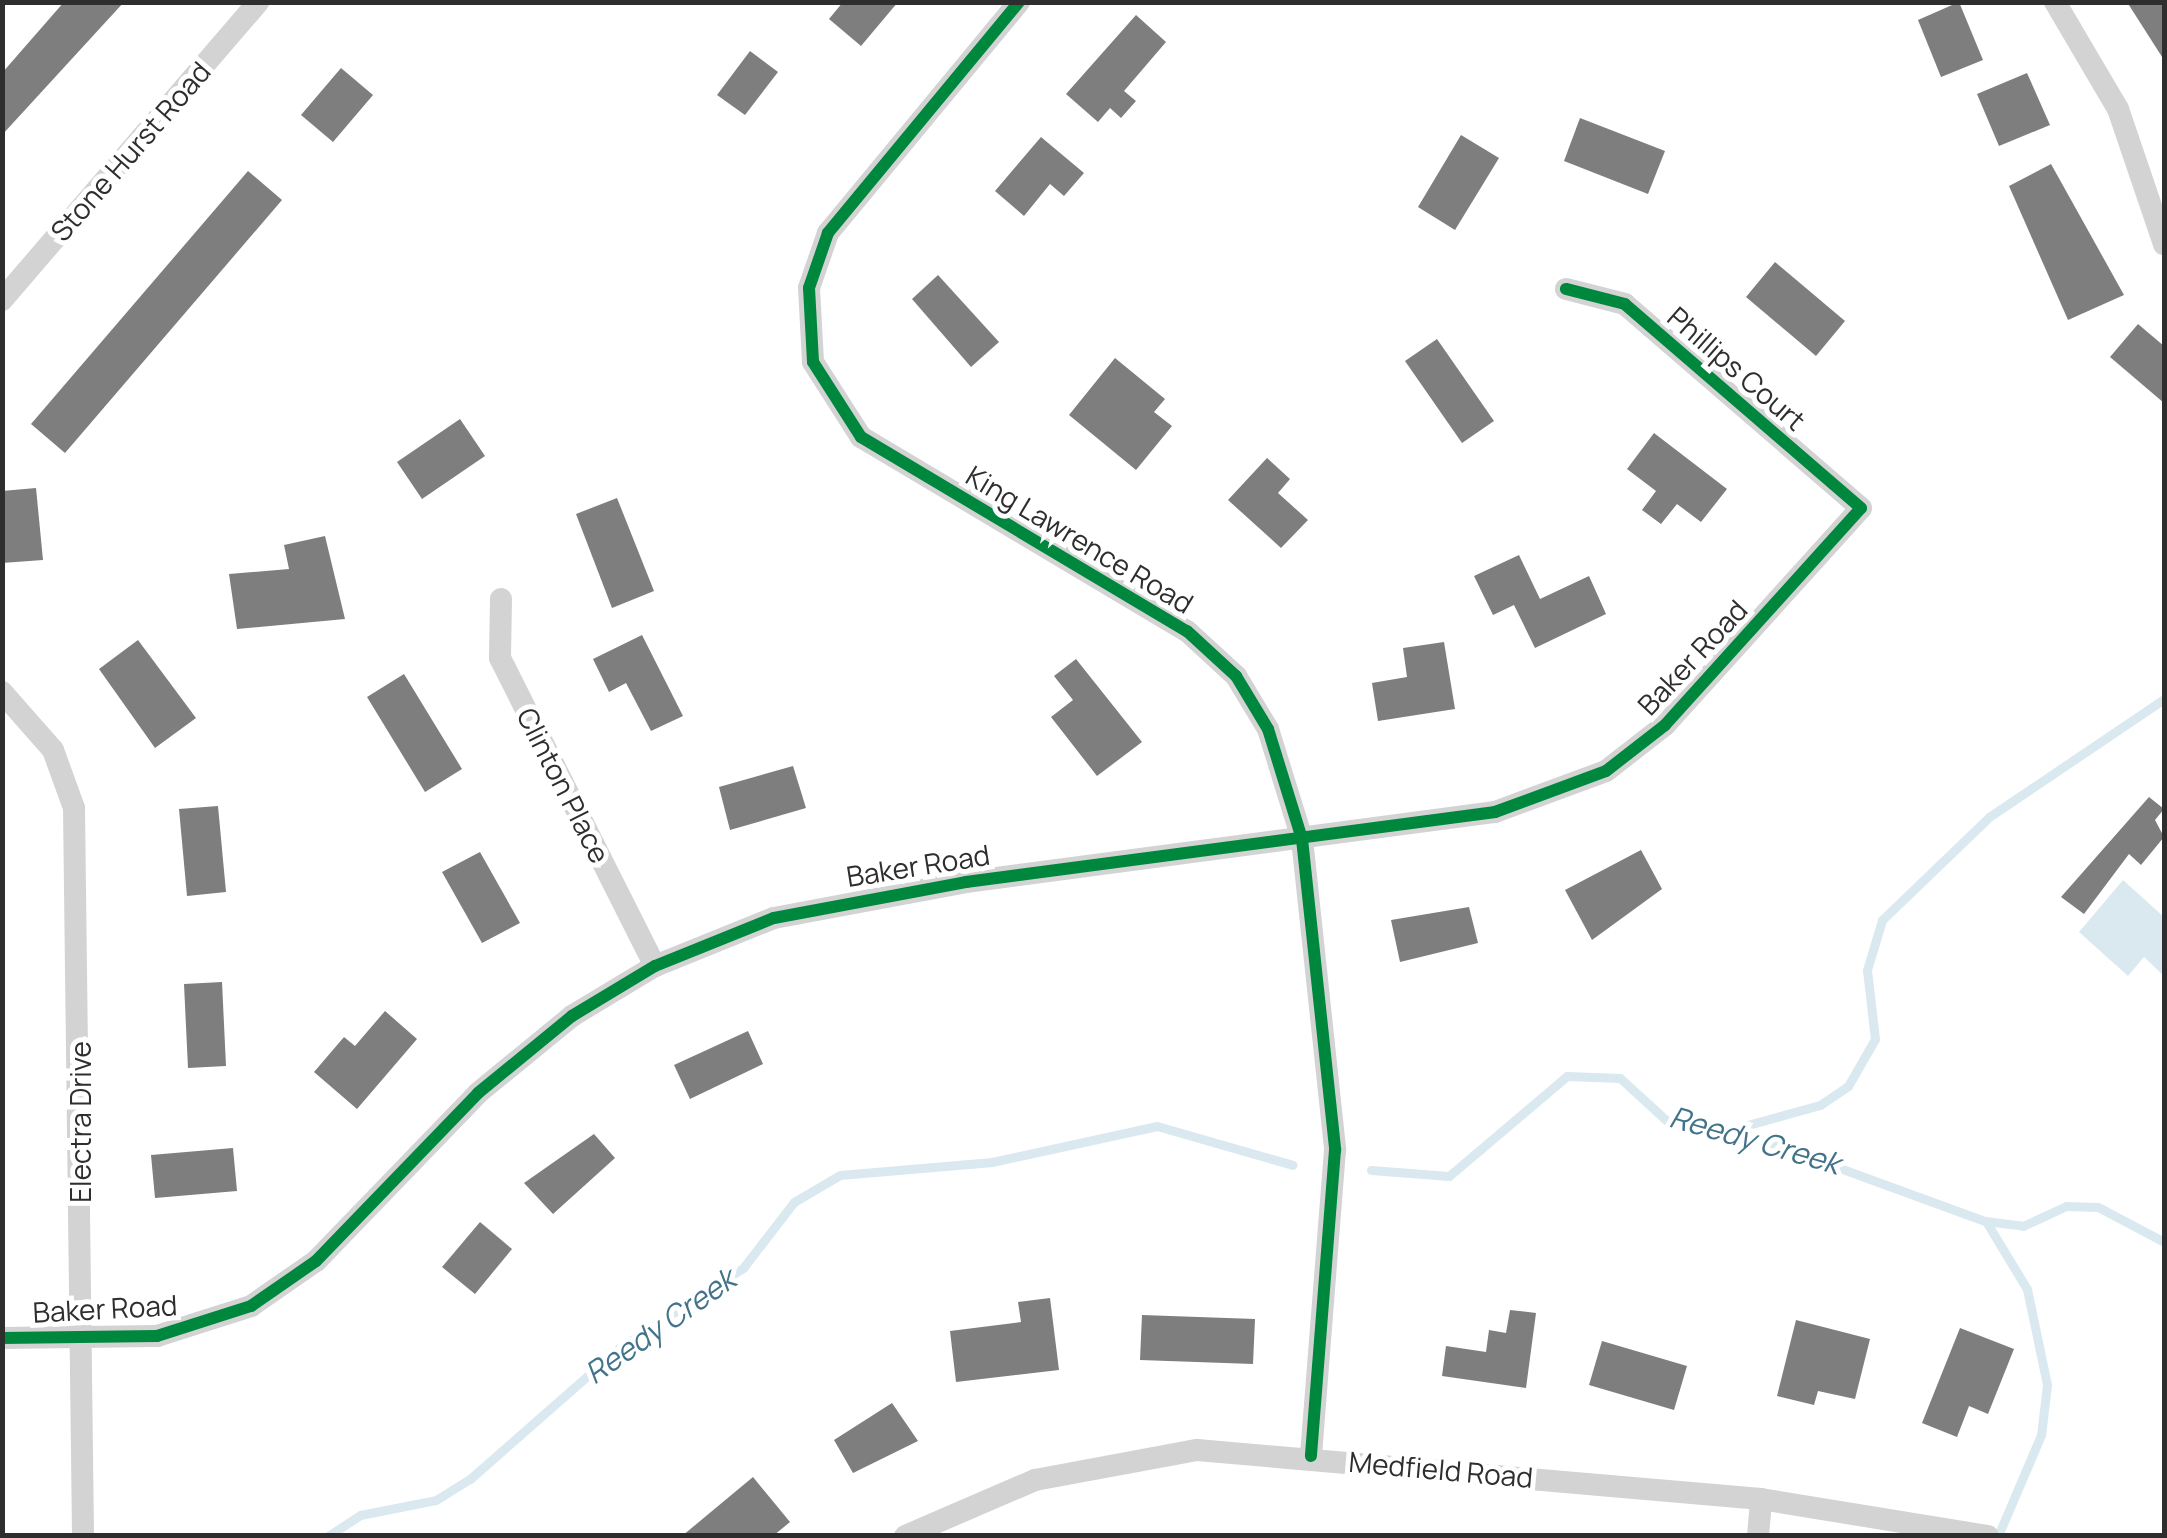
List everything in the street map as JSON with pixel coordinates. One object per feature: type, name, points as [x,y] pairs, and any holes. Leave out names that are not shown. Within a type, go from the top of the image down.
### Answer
[{"type":"street","name":"Stone Hurst Road","points":[[2,300],[258,2]]},
{"type":"street","name":"King Lawrence Road","points":[[1020,2],[828,233],[809,288],[813,362],[861,437],[1210,651],[1268,729],[1302,840],[1336,1150],[1311,1456]]},
{"type":"street","points":[[2055,2],[2118,109],[2164,244]]},
{"type":"street","name":"Phillips Court","points":[[1566,289],[1625,304],[1861,508]]},
{"type":"street","name":"Baker Road","points":[[2,1338],[187,1331],[284,1286],[520,1055],[654,966],[774,918],[868,897],[1494,812],[1606,771],[1665,725],[1861,508]]},
{"type":"street","name":"Clinton Place","points":[[500,599],[500,658],[654,966]]},
{"type":"street","name":"Electra Drive","points":[[2,692],[30,721],[66,776],[74,808],[82,1536]]},
{"type":"street","name":"Medfield Road","points":[[905,1536],[964,1506],[1106,1461],[1197,1450],[1311,1456],[1762,1500],[1988,1536]]},
{"type":"street","points":[[1758,1536],[1762,1500]]},
{"type":"shaded area","points":[[2123,880],[2164,917],[2164,976],[2144,957],[2128,976],[2079,932]]},
{"type":"building","points":[[64,2],[124,2],[2,135],[2,73]]},
{"type":"building","points":[[843,2],[898,2],[861,46],[829,19]]},
{"type":"building","points":[[1959,2],[1983,60],[1941,77],[1918,20]]},
{"type":"building","points":[[2127,2],[2164,2],[2164,60]]},
{"type":"building","points":[[1136,15],[1166,42],[1124,91],[1136,101],[1121,118],[1110,108],[1098,122],[1066,94]]},
{"type":"building","points":[[750,51],[778,72],[745,115],[717,95]]},
{"type":"building","points":[[341,68],[373,95],[333,142],[301,115]]},
{"type":"building","points":[[2027,73],[2050,125],[1999,146],[1977,94]]},
{"type":"building","points":[[1580,118],[1665,151],[1648,194],[1564,161]]},
{"type":"building","points":[[1461,135],[1499,158],[1455,230],[1418,207]]},
{"type":"building","points":[[1041,137],[1084,173],[1064,196],[1050,184],[1024,216],[995,191]]},
{"type":"building","points":[[2051,164],[2124,295],[2068,320],[2009,186]]},
{"type":"building","points":[[248,171],[282,200],[65,453],[31,424]]},
{"type":"building","points":[[1775,262],[1845,321],[1816,356],[1746,297]]},
{"type":"building","points":[[938,275],[999,342],[971,367],[912,299]]},
{"type":"building","points":[[2138,324],[2164,346],[2164,403],[2110,357]]},
{"type":"building","points":[[1437,339],[1494,421],[1462,443],[1405,361]]},
{"type":"building","points":[[1115,358],[1165,399],[1154,412],[1172,426],[1136,470],[1069,415]]},
{"type":"building","points":[[460,419],[485,456],[422,499],[397,462]]},
{"type":"building","points":[[1654,433],[1727,489],[1701,522],[1677,504],[1661,524],[1642,510],[1656,491],[1627,469]]},
{"type":"building","points":[[1267,458],[1290,479],[1278,493],[1308,520],[1281,548],[1228,500]]},
{"type":"building","points":[[36,488],[43,560],[2,563],[2,491]]},
{"type":"building","points":[[617,498],[654,591],[612,608],[576,514]]},
{"type":"building","points":[[325,536],[345,619],[237,629],[229,574],[289,569],[284,545]]},
{"type":"building","points":[[1519,555],[1540,599],[1589,576],[1606,614],[1535,648],[1514,605],[1493,615],[1474,576]]},
{"type":"building","points":[[642,635],[683,716],[651,731],[626,683],[609,692],[593,659]]},
{"type":"building","points":[[138,640],[196,718],[155,748],[99,669]]},
{"type":"building","points":[[1444,642],[1455,709],[1378,721],[1372,683],[1407,677],[1403,648]]},
{"type":"building","points":[[1076,659],[1142,742],[1097,776],[1051,717],[1073,700],[1054,676]]},
{"type":"building","points":[[404,674],[462,769],[425,792],[367,697]]},
{"type":"building","points":[[793,766],[806,808],[730,830],[719,787]]},
{"type":"building","points":[[2149,797],[2164,809],[2155,820],[2164,837],[2141,865],[2129,854],[2084,914],[2061,897]]},
{"type":"building","points":[[218,806],[226,892],[187,896],[179,809]]},
{"type":"building","points":[[1641,850],[1662,889],[1592,940],[1565,890]]},
{"type":"building","points":[[480,852],[520,923],[482,943],[442,872]]},
{"type":"building","points":[[1469,907],[1478,943],[1400,962],[1391,920]]},
{"type":"building","points":[[222,982],[226,1066],[188,1068],[184,984]]},
{"type":"building","points":[[385,1011],[417,1039],[357,1109],[314,1072],[344,1037],[355,1046]]},
{"type":"building","points":[[748,1031],[763,1064],[690,1099],[674,1065]]},
{"type":"building","points":[[594,1134],[615,1158],[553,1214],[524,1183]]},
{"type":"building","points":[[233,1148],[237,1191],[155,1198],[151,1155]]},
{"type":"building","points":[[480,1222],[512,1249],[475,1294],[442,1267]]},
{"type":"building","points":[[1050,1298],[1059,1370],[956,1382],[950,1331],[1021,1322],[1018,1302]]},
{"type":"building","points":[[1510,1310],[1536,1313],[1526,1388],[1442,1376],[1446,1346],[1486,1352],[1489,1330],[1506,1333]]},
{"type":"building","points":[[1142,1315],[1255,1319],[1253,1364],[1140,1360]]},
{"type":"building","points":[[1796,1320],[1870,1339],[1855,1399],[1818,1391],[1814,1405],[1777,1396]]},
{"type":"building","points":[[1960,1328],[2014,1349],[1988,1414],[1969,1406],[1957,1437],[1922,1423]]},
{"type":"building","points":[[1602,1341],[1687,1366],[1674,1410],[1589,1385]]},
{"type":"building","points":[[892,1403],[918,1441],[853,1473],[834,1440]]},
{"type":"building","points":[[753,1477],[790,1522],[773,1536],[682,1536]]},
{"type":"waterway","points":[[1737,1128],[1820,1105],[1848,1086],[1875,1039],[1867,970],[1882,920],[1989,817],[2164,699]]},
{"type":"waterway","name":"Reedy Creek","points":[[1371,1170],[1449,1176],[1567,1076],[1620,1078],[1668,1122],[1733,1129],[1985,1221],[2023,1226],[2066,1206],[2098,1207],[2164,1242]]},
{"type":"waterway","name":"Reedy Creek","points":[[328,1536],[360,1515],[436,1500],[470,1479],[619,1348],[743,1268],[794,1202],[840,1175],[992,1162],[1157,1126],[1293,1165]]},
{"type":"waterway","points":[[1987,1223],[2027,1289],[2047,1385],[2041,1435],[1998,1536]]},
{"type":"cycle path","points":[[1019,2],[828,233],[809,288],[813,362],[861,437],[1187,631],[1236,676],[1268,729],[1302,839],[1335,1150],[1311,1456]]},
{"type":"cycle path","points":[[2,1338],[157,1336],[251,1306],[316,1261],[478,1093],[572,1016],[655,966],[774,918],[966,882],[1495,812],[1606,771],[1665,725],[1861,508],[1625,304],[1566,289]]}]
